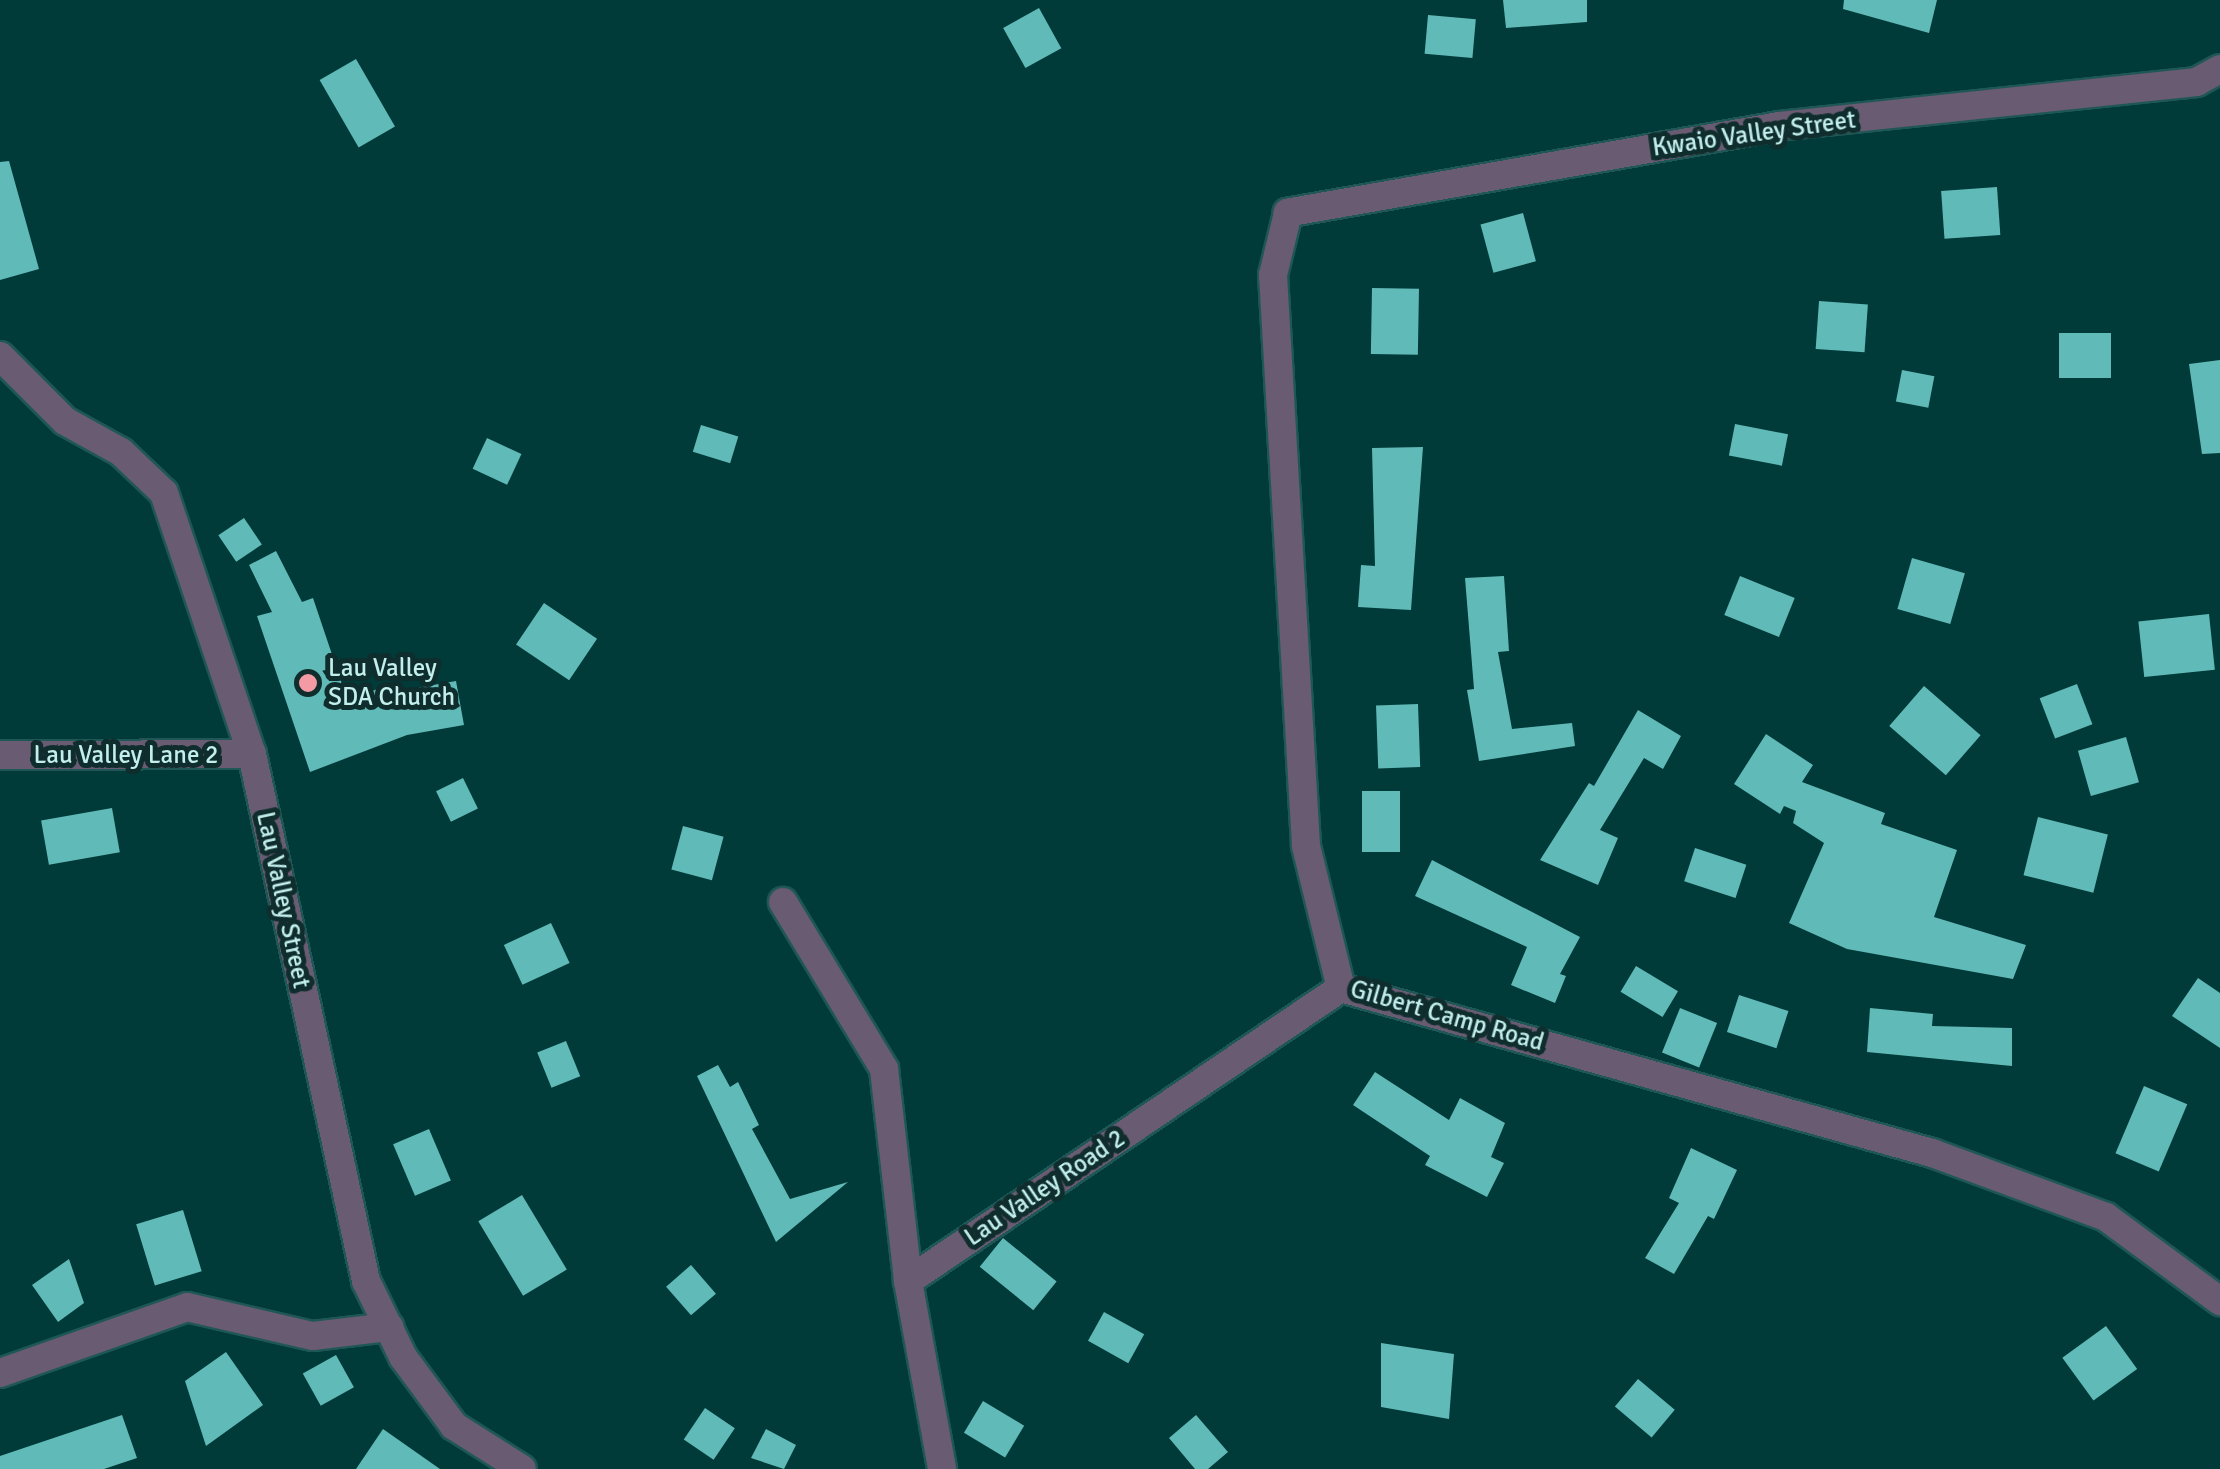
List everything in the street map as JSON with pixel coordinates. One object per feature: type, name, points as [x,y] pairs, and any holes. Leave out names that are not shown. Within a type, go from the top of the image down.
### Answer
[{"type":"street","name":"Kwaio Valley Street","points":[[1288,212],[1780,126],[2196,82],[2220,69]]},
{"type":"street","name":"Gilbert Camp Road","points":[[1288,212],[1273,275],[1306,846],[1341,988],[1932,1153],[2106,1217],[2220,1301]]},
{"type":"street","name":"Lau Valley Street","points":[[0,356],[64,421],[121,452],[164,493],[252,754],[366,1281],[389,1327],[454,1426],[522,1469]]},
{"type":"street","name":"Lau Valley Lane 2","points":[[0,755],[252,754]]},
{"type":"street","points":[[783,902],[884,1069],[908,1281],[942,1469]]},
{"type":"street","name":"Lau Valley Road 2","points":[[908,1281],[1341,988]]},
{"type":"street","points":[[0,1373],[187,1307],[313,1336],[389,1327]]},
{"type":"building","points":[[1503,0],[1587,0],[1587,22],[1506,28]]},
{"type":"building","points":[[1844,0],[1937,0],[1929,33],[1843,9]]},
{"type":"building","points":[[1039,8],[1061,48],[1025,68],[1003,28]]},
{"type":"building","points":[[1428,15],[1476,19],[1472,58],[1425,54]]},
{"type":"building","points":[[356,59],[395,127],[359,148],[320,80]]},
{"type":"building","points":[[9,161],[39,269],[0,280],[0,162]]},
{"type":"building","points":[[1997,187],[2000,235],[1944,239],[1941,191]]},
{"type":"building","points":[[1523,213],[1536,261],[1493,273],[1480,224]]},
{"type":"building","points":[[1372,288],[1419,289],[1418,355],[1371,354]]},
{"type":"building","points":[[1819,301],[1868,304],[1865,352],[1816,349]]},
{"type":"building","points":[[2059,333],[2111,333],[2111,378],[2059,378]]},
{"type":"building","points":[[2220,360],[2220,453],[2202,454],[2189,364]]},
{"type":"building","points":[[1902,370],[1934,376],[1928,408],[1896,401]]},
{"type":"building","points":[[1735,424],[1788,434],[1782,466],[1729,455]]},
{"type":"building","points":[[701,425],[738,436],[730,463],[693,452]]},
{"type":"building","points":[[487,438],[521,454],[507,485],[473,469]]},
{"type":"building","points":[[1423,447],[1411,610],[1358,607],[1361,565],[1375,566],[1372,448]]},
{"type":"building","points":[[244,518],[262,545],[236,562],[218,535]]},
{"type":"building","points":[[276,551],[302,602],[313,598],[347,699],[390,685],[393,692],[456,681],[464,725],[407,735],[310,772],[257,616],[272,612],[249,565]]},
{"type":"building","points":[[1912,558],[1965,573],[1950,624],[1897,609]]},
{"type":"building","points":[[1504,576],[1509,651],[1498,652],[1512,729],[1572,723],[1575,746],[1479,761],[1467,690],[1474,689],[1465,578]]},
{"type":"building","points":[[1740,576],[1795,598],[1779,637],[1724,615]]},
{"type":"building","points":[[544,603],[597,639],[569,680],[516,644]]},
{"type":"building","points":[[2209,614],[2215,670],[2144,677],[2138,621]]},
{"type":"building","points":[[2077,684],[2092,724],[2055,738],[2040,698]]},
{"type":"building","points":[[1924,686],[1981,735],[1946,775],[1889,726]]},
{"type":"building","points":[[1418,704],[1420,767],[1378,768],[1376,705]]},
{"type":"building","points":[[1638,710],[1681,736],[1663,769],[1644,758],[1600,830],[1618,838],[1598,885],[1540,860],[1589,783],[1594,786]]},
{"type":"building","points":[[1766,734],[1813,765],[1802,782],[1885,813],[1881,824],[1957,850],[1934,917],[2026,945],[2013,979],[1847,949],[1789,923],[1824,843],[1793,823],[1796,811],[1784,806],[1780,814],[1734,784]]},
{"type":"building","points":[[2126,737],[2139,782],[2091,796],[2078,751]]},
{"type":"building","points":[[463,778],[478,809],[451,822],[436,791]]},
{"type":"building","points":[[1362,791],[1400,791],[1400,852],[1362,852]]},
{"type":"building","points":[[112,808],[120,852],[49,865],[41,821]]},
{"type":"building","points":[[2038,817],[2108,834],[2093,893],[2023,875]]},
{"type":"building","points":[[683,826],[724,837],[712,880],[671,869]]},
{"type":"building","points":[[1695,848],[1746,865],[1736,898],[1684,881]]},
{"type":"building","points":[[1432,860],[1580,937],[1560,974],[1566,976],[1555,1003],[1511,985],[1527,947],[1415,896]]},
{"type":"building","points":[[551,923],[570,963],[522,985],[504,945]]},
{"type":"building","points":[[1636,966],[1678,991],[1663,1017],[1621,992]]},
{"type":"building","points":[[2198,978],[2220,993],[2220,1048],[2172,1016]]},
{"type":"building","points":[[1739,995],[1788,1011],[1776,1048],[1727,1032]]},
{"type":"building","points":[[1680,1008],[1717,1023],[1699,1067],[1662,1053]]},
{"type":"building","points":[[1870,1008],[1933,1014],[1932,1026],[2012,1028],[2012,1066],[1867,1052]]},
{"type":"building","points":[[566,1041],[580,1076],[551,1088],[537,1053]]},
{"type":"building","points":[[718,1065],[730,1087],[738,1082],[759,1125],[752,1129],[790,1199],[848,1182],[776,1242],[697,1076]]},
{"type":"building","points":[[1375,1072],[1449,1120],[1460,1098],[1505,1123],[1491,1157],[1504,1163],[1487,1197],[1425,1165],[1430,1156],[1353,1105]]},
{"type":"building","points":[[2144,1086],[2187,1104],[2159,1172],[2115,1153]]},
{"type":"building","points":[[429,1129],[451,1181],[415,1196],[393,1144]]},
{"type":"building","points":[[1691,1148],[1737,1170],[1714,1219],[1708,1216],[1674,1274],[1645,1258],[1679,1203],[1669,1198]]},
{"type":"building","points":[[522,1195],[567,1270],[523,1296],[478,1221]]},
{"type":"building","points":[[183,1210],[202,1271],[155,1286],[136,1224]]},
{"type":"building","points":[[1003,1238],[1057,1281],[1033,1310],[980,1267]]},
{"type":"building","points":[[69,1259],[84,1303],[58,1322],[32,1285]]},
{"type":"building","points":[[691,1265],[716,1294],[691,1315],[666,1287]]},
{"type":"building","points":[[1104,1312],[1144,1334],[1128,1363],[1088,1341]]},
{"type":"building","points":[[2106,1326],[2137,1369],[2093,1401],[2062,1358]]},
{"type":"building","points":[[1381,1343],[1454,1354],[1449,1419],[1381,1407]]},
{"type":"building","points":[[226,1352],[263,1405],[206,1446],[185,1381]]},
{"type":"building","points":[[336,1355],[354,1387],[321,1406],[303,1373]]},
{"type":"building","points":[[1638,1379],[1675,1410],[1652,1437],[1615,1407]]},
{"type":"building","points":[[983,1401],[1024,1426],[1005,1457],[964,1433]]},
{"type":"building","points":[[705,1408],[735,1428],[714,1460],[684,1440]]},
{"type":"building","points":[[122,1415],[137,1458],[104,1469],[0,1469],[0,1456]]},
{"type":"building","points":[[1196,1415],[1228,1452],[1208,1469],[1195,1469],[1169,1438]]},
{"type":"building","points":[[383,1429],[440,1469],[356,1469]]},
{"type":"building","points":[[766,1429],[796,1445],[784,1469],[751,1458]]},
{"type":"place","name":"Lau Valley SDA Church","points":[[308,683]]}]
